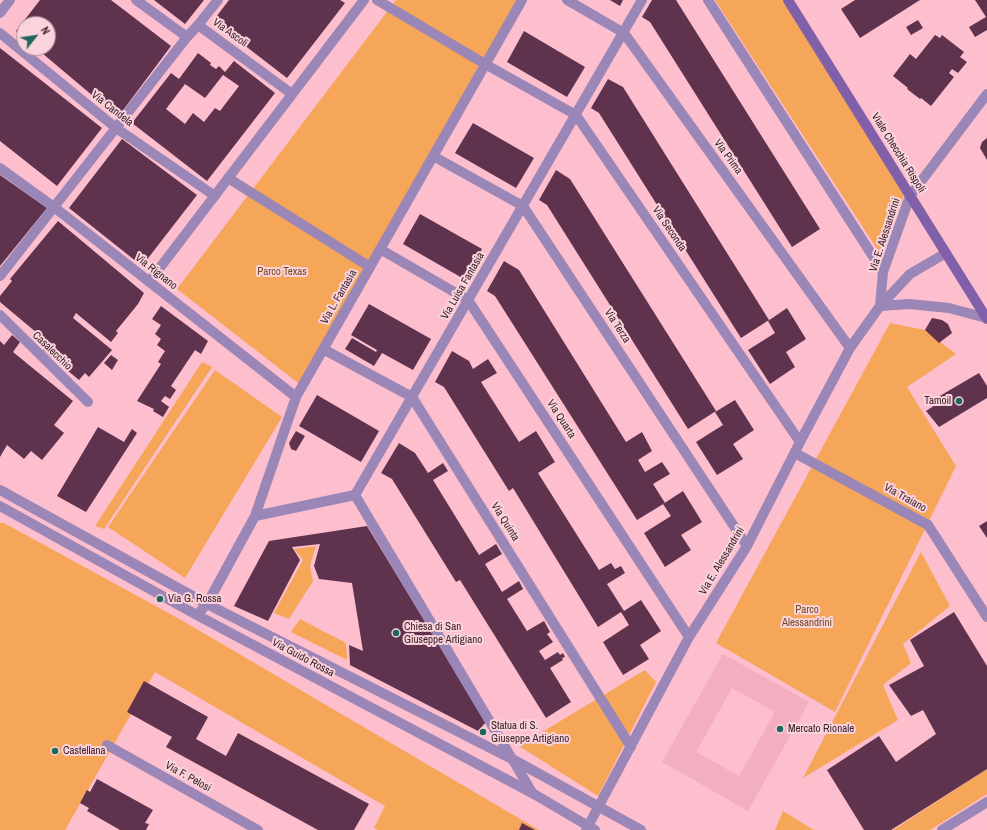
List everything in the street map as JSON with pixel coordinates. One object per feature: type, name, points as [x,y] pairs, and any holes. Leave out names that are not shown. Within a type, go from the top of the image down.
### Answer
[{"type":"main road","name":"Viale Checchia Rispoli","points":[[788,0],[987,319]]},
{"type":"street","points":[[0,13],[10,0]]},
{"type":"street","points":[[136,0],[187,37]]},
{"type":"street","points":[[198,25],[218,0]]},
{"type":"street","name":"Via Seconda","points":[[377,0],[485,64],[576,114],[800,442]]},
{"type":"street","name":"Via L. Fantasia","points":[[197,615],[207,604],[255,516],[296,397],[522,0]]},
{"type":"street","name":"Via Prima","points":[[567,0],[624,33],[850,348]]},
{"type":"street","name":"Via Luisa Fantasia","points":[[356,495],[642,0]]},
{"type":"street","points":[[708,0],[883,272]]},
{"type":"street","points":[[150,282],[292,94],[360,1]]},
{"type":"street","name":"Via Ascoli","points":[[0,276],[187,37],[198,25],[292,94]]},
{"type":"street","name":"Via Candela","points":[[0,33],[116,128],[215,196]]},
{"type":"street","name":"Via E. Alessandrini","points":[[880,306],[883,272],[910,196],[987,94]]},
{"type":"street","name":"Via Terza","points":[[433,156],[523,206],[747,546]]},
{"type":"street","name":"Via Rignano","points":[[0,168],[54,207],[296,397]]},
{"type":"street","points":[[228,178],[370,267]]},
{"type":"street","name":"Via Quarta","points":[[380,249],[468,300],[689,637]]},
{"type":"street","name":"Via E. Alessandrini","points":[[590,829],[600,806],[689,637],[747,546],[850,348],[880,306],[910,274],[946,253]]},
{"type":"street","points":[[880,306],[909,304],[949,308],[987,319]]},
{"type":"street","name":"Casalecchio","points":[[0,316],[88,402]]},
{"type":"street","name":"Via Quinta","points":[[323,349],[412,397],[631,747]]},
{"type":"street","name":"Via Traiano","points":[[795,453],[928,525],[986,612]]},
{"type":"street","points":[[0,490],[207,604],[514,760],[600,806],[641,830]]},
{"type":"street","points":[[255,516],[356,495],[534,794]]},
{"type":"street","name":"Via Guido Rossa","points":[[0,506],[197,615],[534,794],[590,829]]},
{"type":"street","name":"Via F. Pelosi","points":[[107,745],[258,830]]},
{"type":"street","points":[[948,828],[987,802]]},
{"type":"shaded area","name":"Mercato Rionale","points":[[723,654],[809,702],[748,811],[662,762]],"holes":[[[732,688],[775,712],[739,776],[696,752]]]},
{"type":"green space","name":"Parco Texas","points":[[396,0],[522,0],[302,386],[177,289]]},
{"type":"green space","points":[[715,0],[783,0],[904,195],[881,255]]},
{"type":"green space","name":"Parco Alessandrini","points":[[890,323],[925,330],[956,354],[907,387],[956,466],[835,712],[716,643]]},
{"type":"green space","points":[[202,362],[212,367],[104,529],[95,526]]},
{"type":"green space","points":[[215,370],[282,417],[185,578],[108,527]]},
{"type":"green space","name":"Castellana","points":[[0,523],[4,523],[183,621],[539,830],[378,830],[374,828],[385,806],[155,672],[65,830],[0,830]]},
{"type":"green space","points":[[316,546],[310,566],[313,581],[289,619],[274,613],[303,560],[294,549]]},
{"type":"green space","points":[[921,552],[950,606],[903,644],[911,663],[883,685],[898,720],[803,778]]},
{"type":"green space","points":[[300,619],[346,643],[347,660],[291,632]]},
{"type":"green space","points":[[645,670],[656,682],[598,796],[519,746]]},
{"type":"green space","points":[[987,769],[987,794],[930,830],[893,830]]},
{"type":"green space","points":[[783,811],[814,830],[775,830]]},
{"type":"building","points":[[40,0],[111,0],[171,46],[118,117],[46,56],[56,56],[56,16],[28,16]]},
{"type":"building","points":[[154,0],[204,0],[185,24]]},
{"type":"building","points":[[229,0],[340,0],[345,3],[287,78],[213,21]]},
{"type":"building","points":[[610,0],[623,0],[620,6]]},
{"type":"building","points":[[652,0],[676,0],[820,229],[792,247],[650,22],[642,17]]},
{"type":"building","points":[[855,0],[920,0],[860,38],[841,9]]},
{"type":"building","points":[[975,0],[987,0],[987,30],[975,37],[969,27],[986,17]]},
{"type":"building","points":[[918,20],[923,28],[911,35],[906,27]]},
{"type":"building","points":[[524,31],[585,67],[567,97],[507,62]]},
{"type":"building","points":[[935,35],[940,38],[942,35],[964,52],[960,57],[967,62],[958,73],[952,69],[949,73],[954,77],[931,106],[907,89],[908,88],[893,76],[910,54],[916,59]]},
{"type":"building","points":[[0,48],[102,128],[57,186],[0,141]]},
{"type":"building","points":[[198,53],[211,63],[210,65],[216,69],[219,66],[225,72],[234,61],[275,93],[207,181],[132,123],[171,73],[179,79]],"holes":[[[223,75],[239,86],[220,111],[215,108],[204,122],[193,113],[185,124],[166,109],[185,84],[205,98]]]},
{"type":"building","points":[[608,79],[623,87],[769,320],[741,338],[599,113],[591,108]]},
{"type":"building","points":[[473,123],[534,158],[516,188],[455,153]]},
{"type":"building","points":[[987,138],[987,160],[980,148],[982,142]]},
{"type":"building","points":[[122,139],[197,195],[142,266],[69,208]]},
{"type":"building","points":[[556,170],[570,179],[716,411],[688,429],[547,205],[539,200]]},
{"type":"building","points":[[0,175],[47,208],[0,266]]},
{"type":"building","points":[[420,214],[482,249],[464,279],[403,244]]},
{"type":"building","points":[[58,221],[144,293],[138,304],[116,331],[118,333],[111,342],[76,313],[73,318],[112,350],[89,377],[85,373],[79,380],[43,350],[49,343],[0,302],[0,296],[12,281],[10,279]]},
{"type":"building","points":[[504,261],[519,270],[626,442],[642,432],[652,451],[638,460],[645,472],[662,462],[670,474],[653,484],[665,503],[637,520],[495,296],[487,291]]},
{"type":"building","points":[[369,304],[431,339],[413,370],[382,353],[374,366],[345,349],[352,338],[376,352],[377,350],[351,335]]},
{"type":"building","points":[[161,306],[208,341],[201,354],[195,350],[171,386],[176,390],[170,399],[165,396],[161,401],[169,407],[163,417],[153,411],[154,409],[137,401],[161,364],[158,362],[165,351],[157,345],[161,339],[155,334],[161,325],[152,319]]},
{"type":"building","points":[[787,308],[806,339],[786,352],[795,367],[770,384],[748,350],[775,333],[768,321]]},
{"type":"building","points":[[932,318],[942,320],[948,324],[952,333],[939,343],[925,330]]},
{"type":"building","points":[[12,335],[20,342],[13,352],[73,401],[54,425],[64,433],[42,460],[31,451],[24,459],[7,445],[0,457],[0,341],[4,345]]},
{"type":"building","points":[[452,351],[469,361],[473,369],[488,359],[497,373],[481,382],[519,442],[536,431],[555,462],[538,473],[599,570],[611,563],[615,569],[621,566],[625,573],[607,584],[624,611],[641,600],[661,631],[640,645],[649,659],[623,675],[603,642],[629,625],[621,612],[598,627],[513,488],[509,491],[444,387],[435,382]]},
{"type":"building","points":[[111,355],[118,360],[112,370],[104,363]]},
{"type":"building","points":[[979,373],[987,386],[987,398],[939,427],[926,411],[938,403],[938,397]]},
{"type":"building","points":[[317,395],[379,431],[361,462],[299,426]]},
{"type":"building","points":[[735,400],[754,430],[733,444],[743,459],[717,475],[696,442],[723,425],[715,412]]},
{"type":"building","points":[[98,427],[124,442],[132,429],[137,433],[86,512],[57,496]]},
{"type":"building","points":[[296,431],[305,436],[296,451],[291,449],[289,443]]},
{"type":"building","points":[[399,443],[415,453],[428,473],[443,463],[448,471],[433,480],[479,555],[496,544],[502,554],[485,564],[502,592],[519,581],[523,589],[507,599],[527,631],[544,621],[550,632],[547,634],[553,642],[539,651],[545,660],[558,652],[560,655],[563,653],[565,657],[562,658],[563,660],[550,668],[571,702],[546,718],[460,580],[456,582],[392,479],[381,473]]},
{"type":"building","points":[[683,491],[702,522],[681,535],[691,550],[665,567],[644,533],[671,516],[663,504]]},
{"type":"building","points":[[987,521],[987,538],[979,526]]},
{"type":"building","name":"Chiesa di San Giuseppe Artigiano","points":[[367,526],[486,722],[478,731],[350,665],[349,645],[363,651],[352,583],[319,579],[314,566],[320,544],[292,547],[300,560],[268,621],[234,606],[269,541]]},
{"type":"building","points":[[954,612],[987,666],[987,769],[891,830],[864,830],[827,770],[879,736],[896,762],[936,734],[923,710],[911,716],[889,685],[924,666],[910,640]]},
{"type":"building","points":[[144,681],[208,717],[196,739],[226,756],[238,733],[369,804],[354,830],[318,830],[166,747],[172,737],[127,712]]},
{"type":"building","points":[[97,779],[153,810],[145,823],[149,824],[146,830],[120,830],[87,811],[89,808],[80,803],[87,790],[90,792]]},
{"type":"building","points":[[522,823],[535,830],[519,830]]},
{"type":"place","name":"Tamoil","points":[[959,401]]},
{"type":"place","name":"Via G. Rossa","points":[[160,599]]},
{"type":"place","name":"Chiesa di San Giuseppe Artigiano","points":[[396,633]]},
{"type":"place","name":"Mercato Rionale","points":[[780,729]]},
{"type":"place","name":"Statua di S. Giuseppe Artigiano","points":[[483,732]]},
{"type":"place","name":"Castellana","points":[[55,751]]}]
